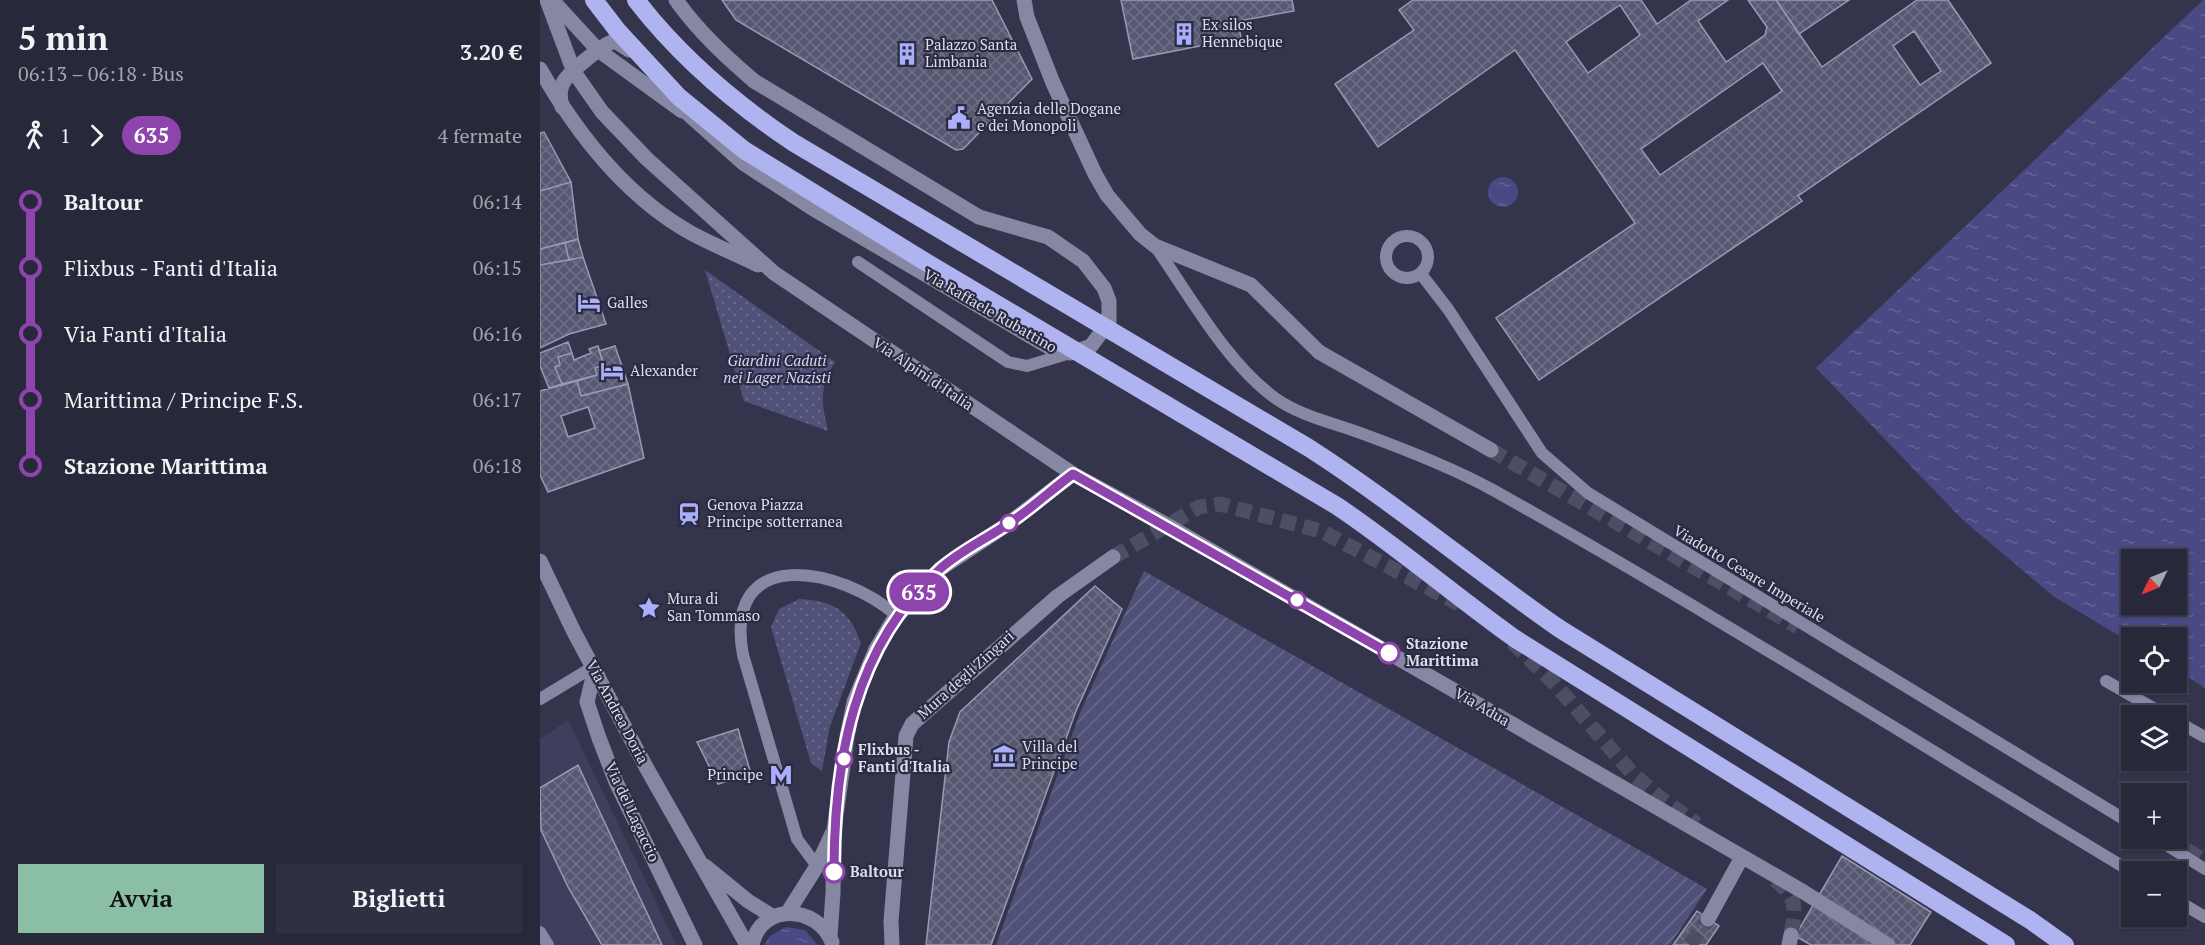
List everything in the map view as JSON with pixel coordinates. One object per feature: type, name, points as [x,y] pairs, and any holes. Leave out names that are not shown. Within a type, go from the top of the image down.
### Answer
[{"type":"highway","points":[[594,0],[617,30],[679,97],[744,150],[914,255],[1337,506],[1385,538],[1455,595],[1522,644],[2006,945]]},
{"type":"highway","points":[[636,0],[672,43],[703,73],[744,108],[785,137],[1309,448],[1374,490],[1434,534],[1486,578],[1560,629],[2030,920],[2065,945]]},
{"type":"street","name":"Via Alpini d'Italia","points":[[547,0],[574,72],[602,112],[647,159],[774,273]]},
{"type":"street","name":"Via Raffaele Rubattino","points":[[552,0],[598,50],[687,115],[743,163],[812,208],[1054,350],[1071,353],[1082,350],[1098,340],[1110,314],[1104,288],[1083,261],[1048,237],[979,217],[754,81],[722,54],[689,19],[676,0]]},
{"type":"street","points":[[1024,0],[1027,17],[1053,83],[1095,174],[1124,218],[1155,246],[1251,285],[1327,357],[1491,450]]},
{"type":"street","points":[[562,107],[560,97],[563,82],[598,50]]},
{"type":"street","name":"Via Alpini d'Italia","points":[[540,69],[562,107],[608,166],[654,207],[690,232],[774,273],[1073,474]]},
{"type":"street","points":[[831,941],[834,830],[854,702],[876,649],[897,616],[940,569],[1008,524],[1073,474]]},
{"type":"street","name":"Via Adua","points":[[1073,474],[1171,527],[1802,891],[1888,945]]},
{"type":"street","name":"Mura degli Zingari","points":[[892,945],[891,921],[906,736],[912,724],[1058,596],[1113,557]]},
{"type":"street","name":"Via Andrea Doria","points":[[540,561],[596,672],[747,945]]},
{"type":"street","name":"Via del Lagaccio","points":[[596,672],[587,702],[598,738],[616,782],[696,945]]},
{"type":"street","points":[[788,912],[817,866],[834,830]]},
{"type":"street","points":[[1708,919],[1742,857]]},
{"type":"street","name":"Via Andrea Doria","points":[[698,860],[748,901],[772,916]]},
{"type":"street","points":[[752,945],[760,926],[772,916],[788,912],[809,918],[831,941]]},
{"type":"lane","points":[[1408,235],[1422,241],[1429,254],[1426,268],[1421,274],[1409,279],[1383,269],[1389,246],[1408,235]]},
{"type":"lane","points":[[1155,246],[1245,372],[1277,400],[1308,415],[1414,452],[1489,488],[1634,570],[2121,865]]},
{"type":"lane","points":[[858,262],[1008,362],[1027,366],[1071,353]]},
{"type":"lane","name":"Viadotto Cesare Imperiale","points":[[1421,274],[1448,309],[1542,453],[1572,481],[2121,817]]},
{"type":"lane","points":[[817,866],[797,839],[743,655],[739,630],[742,609],[753,594],[771,579],[787,574],[810,574],[857,589],[881,601],[897,616]]},
{"type":"lane","points":[[540,699],[596,672]]},
{"type":"lane","points":[[2106,681],[2148,705]]},
{"type":"lane","points":[[2187,727],[2205,737]]},
{"type":"lane","points":[[2173,849],[2205,869]]},
{"type":"lane","points":[[2187,906],[2205,917]]},
{"type":"lane","points":[[540,932],[548,945]]},
{"type":"shaded area","points":[[568,720],[677,945],[540,945],[540,739]]},
{"type":"green space","name":"Giardini Caduti nei Lager Nazisti","points":[[705,270],[835,362],[826,380],[823,395],[828,431],[744,401]]},
{"type":"green space","points":[[1144,571],[1707,889],[1670,945],[996,945],[1080,713]]},
{"type":"green space","points":[[799,599],[821,602],[838,609],[851,622],[861,643],[830,726],[822,771],[811,763],[771,627],[779,609]]},
{"type":"water","points":[[2205,0],[2205,688],[2187,676],[2187,627],[2121,627],[2121,637],[2053,596],[1963,520],[1816,368]]},
{"type":"water","points":[[1503,177],[1509,178],[1517,186],[1517,198],[1509,206],[1503,207],[1497,206],[1489,198],[1488,192],[1489,186],[1497,178]]},
{"type":"water","points":[[786,927],[805,930],[818,945],[764,945],[770,936]]},
{"type":"building","name":"Palazzo Santa Limbania","points":[[722,0],[992,0],[1032,79],[963,149],[956,150],[736,20]]},
{"type":"building","name":"Ex silos Hennebique","points":[[1121,0],[1292,0],[1294,11],[1238,21],[1241,38],[1133,59]]},
{"type":"building","points":[[1413,0],[1641,0],[1657,24],[1691,0],[1728,0],[1698,21],[1726,62],[1765,35],[1767,27],[1748,0],[1776,0],[1822,67],[1917,0],[1948,0],[1991,63],[1798,196],[1802,201],[1539,380],[1496,318],[1635,223],[1515,50],[1378,147],[1335,84],[1414,30],[1399,10]],"holes":[[[1620,5],[1640,35],[1588,73],[1566,42]],[[1914,31],[1941,71],[1920,85],[1893,46]],[[1763,63],[1782,91],[1660,175],[1641,149]]]},
{"type":"building","points":[[1776,0],[1849,0],[1799,34]]},
{"type":"building","points":[[544,132],[571,182],[540,191],[540,133]]},
{"type":"building","points":[[571,182],[578,239],[540,249],[540,191]]},
{"type":"building","points":[[578,239],[583,257],[569,260],[565,243]]},
{"type":"building","points":[[565,243],[569,260],[540,265],[540,249]]},
{"type":"building","points":[[583,257],[606,324],[569,334],[540,348],[540,265]]},
{"type":"building","points":[[568,342],[572,353],[558,357],[560,365],[555,367],[562,384],[549,388],[540,366],[540,353]]},
{"type":"building","points":[[598,346],[604,365],[595,368],[597,375],[562,384],[555,367],[560,365],[558,357],[572,353],[574,360],[591,353],[589,349]]},
{"type":"building","points":[[615,346],[628,384],[581,396],[577,381],[597,375],[595,368],[604,365],[599,351]]},
{"type":"building","points":[[577,381],[581,396],[628,384],[644,458],[548,492],[540,475],[540,391]],"holes":[[[588,407],[595,428],[568,437],[561,416]]]},
{"type":"building","name":"Villa del Principe","points":[[1095,586],[1122,609],[1076,711],[991,945],[926,945],[949,742],[960,712]]},
{"type":"building","points":[[738,729],[751,774],[718,784],[697,742]]},
{"type":"building","points":[[578,765],[662,945],[602,945],[568,887],[541,830],[540,788]]},
{"type":"building","points":[[1842,856],[1931,912],[1910,945],[1811,945],[1795,936]]},
{"type":"building","points":[[1697,911],[1719,926],[1706,945],[1673,945]]},
{"type":"tunnel","points":[[1491,450],[1798,627]]},
{"type":"tunnel","points":[[1113,557],[1199,507],[1220,504],[1321,531],[1459,604]]},
{"type":"tunnel","points":[[1512,642],[1554,683],[1631,772],[1659,797],[1697,824]]},
{"type":"tunnel","points":[[2185,849],[2205,861]]},
{"type":"tunnel","points":[[1775,880],[1788,892],[1794,904],[1791,935]]},
{"type":"tunnel","points":[[1690,945],[1708,919]]},
{"type":"bus line","name":"635","points":[[834,872],[834,830],[854,702],[876,649],[892,622],[940,569],[1008,524],[1073,474],[1160,521],[1389,653]]},
{"type":"place","name":"Ex silos Hennebique","points":[[1184,34]]},
{"type":"place","name":"Palazzo Santa Limbania","points":[[907,54]]},
{"type":"place","name":"Agenzia delle Dogane e dei Monopoli","points":[[959,118]]},
{"type":"place","name":"Galles","points":[[589,303]]},
{"type":"place","name":"Alexander","points":[[612,371]]},
{"type":"place","name":"Genova Piazza Principe sotterranea","points":[[689,514]]},
{"type":"place","name":"Mura di San Tommaso","points":[[649,608]]},
{"type":"place","name":"Stazione Marittima","points":[[1389,653]]},
{"type":"place","name":"Villa del Principe","points":[[1004,756]]},
{"type":"place","name":"Flixbus - Fanti d'Italia","points":[[844,759]]},
{"type":"place","name":"Principe","points":[[781,775]]},
{"type":"place","name":"Baltour","points":[[834,872]]}]
